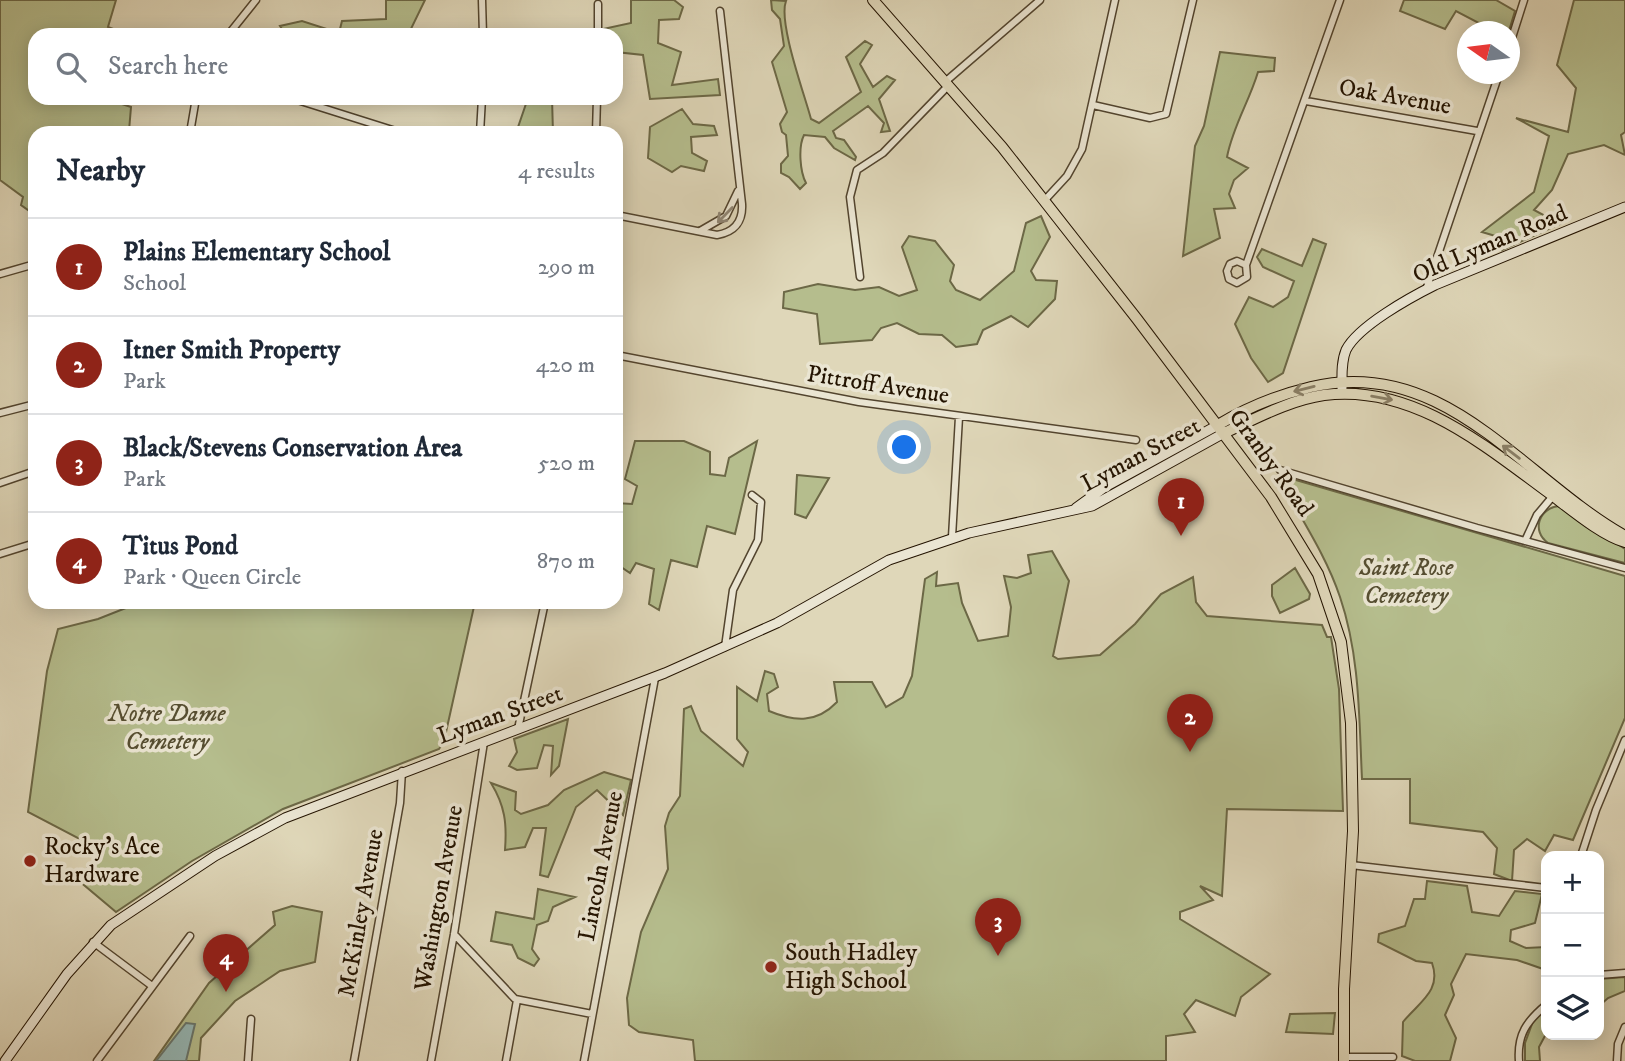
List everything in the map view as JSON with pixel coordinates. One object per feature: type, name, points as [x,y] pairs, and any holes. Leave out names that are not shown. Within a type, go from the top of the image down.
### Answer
[{"type":"main road","name":"Granby Road","points":[[873,0],[1044,201],[1221,429],[1300,541],[1318,574],[1338,628],[1350,703],[1351,865],[1344,1059]]},
{"type":"main road","name":"Old Lyman Road","points":[[1342,394],[1343,361],[1353,341],[1426,290],[1625,207]]},
{"type":"main road","points":[[1221,429],[1290,393],[1342,382],[1400,386],[1432,398],[1471,422],[1555,492],[1625,542]]},
{"type":"main road","points":[[1221,429],[1294,403],[1342,394],[1388,399],[1429,413],[1625,536]]},
{"type":"main road","name":"Lyman Street","points":[[5,1061],[93,942],[138,905],[241,841],[292,814],[655,678],[777,623],[870,568],[952,537],[1092,506],[1117,494],[1221,429]]},
{"type":"street","points":[[234,28],[256,0]]},
{"type":"street","points":[[482,0],[483,28]]},
{"type":"street","points":[[860,277],[850,197],[857,170],[883,153],[946,84],[1040,0]]},
{"type":"street","points":[[1044,201],[1078,159],[1093,105],[1115,0]]},
{"type":"street","points":[[1093,105],[1150,118],[1166,114],[1193,0]]},
{"type":"street","points":[[1246,265],[1340,0]]},
{"type":"street","points":[[1517,21],[1524,0]]},
{"type":"street","points":[[598,4],[598,28]]},
{"type":"street","points":[[623,216],[722,234],[737,226],[742,213],[720,11]]},
{"type":"street","points":[[1426,290],[1477,131],[1495,84]]},
{"type":"street","name":"Oak Avenue","points":[[1306,101],[1477,131]]},
{"type":"street","points":[[191,126],[196,105]]},
{"type":"street","points":[[313,105],[380,126]]},
{"type":"street","points":[[480,126],[482,105]]},
{"type":"street","points":[[596,126],[597,105]]},
{"type":"street","points":[[700,231],[726,216],[738,189]]},
{"type":"street","points":[[0,274],[28,266]]},
{"type":"street","name":"Pittroff Avenue","points":[[623,356],[827,397],[1136,440]]},
{"type":"street","points":[[0,413],[28,406]]},
{"type":"street","points":[[952,537],[959,417]]},
{"type":"street","points":[[1280,470],[1625,568]]},
{"type":"street","points":[[0,483],[28,473]]},
{"type":"street","points":[[1525,541],[1537,515],[1555,492]]},
{"type":"street","points":[[725,647],[733,590],[758,540],[761,502],[752,495]]},
{"type":"street","points":[[0,554],[28,545]]},
{"type":"street","points":[[519,729],[544,609]]},
{"type":"street","name":"Lincoln Avenue","points":[[584,1061],[655,678]]},
{"type":"street","points":[[1583,851],[1595,810],[1625,740]]},
{"type":"street","name":"Washington Avenue","points":[[431,1061],[484,742]]},
{"type":"street","name":"McKinley Avenue","points":[[354,1061],[400,803],[402,771]]},
{"type":"street","points":[[1351,865],[1541,887]]},
{"type":"street","points":[[454,934],[471,949],[505,991],[517,1000],[592,1014]]},
{"type":"street","points":[[97,1061],[190,936]]},
{"type":"street","points":[[93,942],[152,986]]},
{"type":"street","points":[[1604,975],[1625,974]]},
{"type":"street","points":[[506,1061],[517,1000]]},
{"type":"street","points":[[1519,1061],[1519,1044],[1525,1025],[1541,1010]]},
{"type":"street","points":[[248,1061],[251,1019]]},
{"type":"street","points":[[1617,1061],[1618,1044],[1625,1027]]},
{"type":"street","points":[[1344,1059],[1393,1056]]},
{"type":"green space","points":[[0,0],[116,0],[108,27],[111,28],[28,28],[28,105],[125,105],[131,107],[129,126],[28,126],[28,210],[21,205],[23,197],[0,180]]},
{"type":"green space","points":[[386,0],[425,0],[411,28],[340,28],[342,21],[386,19]]},
{"type":"green space","points":[[631,0],[674,0],[683,7],[679,19],[659,20],[658,43],[681,52],[672,85],[718,79],[720,95],[650,99],[643,55],[623,53],[623,28],[608,28],[631,23]]},
{"type":"green space","points":[[771,0],[786,1],[784,11],[789,41],[811,119],[819,123],[861,92],[846,57],[865,41],[872,45],[860,64],[873,87],[887,76],[895,80],[879,99],[890,131],[881,132],[884,123],[868,106],[833,131],[836,138],[844,140],[856,157],[855,160],[834,148],[825,137],[804,135],[800,159],[806,183],[800,189],[781,173],[781,164],[788,156],[786,135],[780,124],[787,112],[772,62],[784,46],[780,19],[772,10]]},
{"type":"green space","points":[[1404,0],[1496,0],[1515,11],[1512,21],[1475,21],[1456,11],[1445,29],[1400,11]]},
{"type":"green space","points":[[1574,0],[1625,0],[1625,132],[1621,135],[1625,155],[1604,145],[1568,154],[1552,190],[1534,210],[1560,224],[1502,250],[1499,237],[1482,232],[1534,192],[1549,136],[1516,118],[1568,132],[1576,88],[1557,65]]},
{"type":"green space","points":[[302,21],[324,28],[280,26]]},
{"type":"green space","points":[[1220,52],[1275,58],[1274,71],[1258,72],[1230,146],[1227,157],[1248,168],[1234,180],[1229,194],[1235,208],[1214,209],[1220,238],[1183,256],[1195,146],[1204,126]]},
{"type":"green space","points":[[526,105],[552,105],[553,126],[518,126]]},
{"type":"green space","points":[[682,109],[693,124],[714,126],[717,135],[691,137],[692,153],[707,161],[704,171],[681,166],[672,172],[648,158],[650,127]]},
{"type":"green space","points":[[1041,216],[1050,237],[1031,271],[1036,280],[1057,281],[1055,299],[1028,327],[1011,316],[983,330],[977,344],[956,347],[942,335],[919,334],[897,323],[881,328],[872,340],[820,344],[817,314],[783,308],[784,292],[818,284],[855,290],[879,287],[899,296],[917,290],[902,247],[909,236],[935,241],[954,265],[950,281],[956,290],[980,300],[1014,271],[1026,223]]},
{"type":"green space","points":[[1313,239],[1326,244],[1283,373],[1268,382],[1251,358],[1235,324],[1249,297],[1273,307],[1288,297],[1294,281],[1263,267],[1257,257],[1262,249],[1302,266]]},
{"type":"green space","points":[[635,441],[684,441],[710,452],[710,474],[725,476],[729,458],[757,441],[735,534],[707,526],[697,567],[671,560],[659,610],[649,604],[654,569],[636,563],[630,573],[623,568],[623,503],[632,504],[637,486],[625,479]]},
{"type":"green space","points":[[797,475],[829,478],[806,518],[795,514]]},
{"type":"green space","name":"Saint Rose Cemetery","points":[[1289,478],[1625,576],[1625,718],[1573,840],[1554,835],[1545,851],[1527,839],[1514,850],[1512,881],[1494,874],[1497,848],[1483,832],[1410,823],[1410,779],[1362,779],[1355,664],[1347,619],[1329,568],[1284,487]]},
{"type":"green space","points":[[1559,506],[1625,549],[1625,563],[1548,543],[1540,532],[1540,521],[1546,511]]},
{"type":"green space","points":[[1052,551],[1069,581],[1053,656],[1058,659],[1100,655],[1135,624],[1161,594],[1193,577],[1196,602],[1207,616],[1322,625],[1327,637],[1331,637],[1339,689],[1343,811],[1227,809],[1222,896],[1200,886],[1213,900],[1180,912],[1180,919],[1270,974],[1241,997],[1235,1016],[1196,1000],[1184,1014],[1195,1032],[1166,1036],[1166,1061],[695,1061],[693,1040],[639,1032],[629,1025],[627,998],[641,932],[668,869],[665,826],[669,813],[680,796],[684,709],[691,706],[701,731],[743,766],[748,752],[737,739],[737,687],[757,701],[765,671],[774,674],[778,687],[767,694],[769,711],[779,715],[805,719],[822,714],[837,702],[834,682],[872,682],[886,707],[903,697],[912,676],[925,579],[937,572],[936,586],[958,583],[962,603],[978,641],[1008,636],[1011,607],[1004,576],[1017,578],[1031,573],[1028,555]]},
{"type":"green space","points":[[1295,568],[1310,594],[1309,599],[1280,613],[1272,596],[1272,585]]},
{"type":"green space","name":"Notre Dame Cemetery","points":[[123,609],[473,609],[444,741],[439,749],[283,809],[192,861],[116,912],[78,880],[101,850],[28,812],[47,671],[58,629],[98,619]]},
{"type":"green space","points":[[568,719],[559,766],[551,775],[553,746],[544,745],[537,768],[517,770],[509,766],[517,752],[514,739]]},
{"type":"green space","points":[[604,772],[631,780],[623,815],[597,790],[576,807],[548,877],[540,875],[546,828],[533,828],[525,847],[505,850],[504,815],[491,783],[516,792],[515,810],[521,814],[548,805],[564,790]]},
{"type":"green space","points":[[1427,881],[1467,886],[1472,912],[1499,916],[1515,891],[1541,894],[1535,923],[1511,930],[1510,941],[1526,948],[1541,947],[1541,968],[1517,960],[1466,954],[1451,984],[1454,995],[1445,1015],[1456,1038],[1450,1061],[1415,1061],[1402,1056],[1403,1022],[1431,989],[1434,981],[1432,963],[1416,961],[1378,942],[1379,934],[1405,926],[1414,899],[1425,899]]},
{"type":"green space","points":[[538,889],[575,897],[553,907],[548,921],[537,925],[532,949],[539,959],[534,966],[518,958],[512,945],[491,941],[496,912],[534,919]]},
{"type":"green space","points":[[292,906],[322,912],[315,962],[280,971],[235,1001],[201,1038],[199,1061],[154,1061],[209,983],[275,925],[273,912]]},
{"type":"green space","points":[[1625,977],[1625,991],[1604,1002],[1604,979]]},
{"type":"green space","points":[[1335,1013],[1333,1034],[1286,1032],[1290,1014]]},
{"type":"green space","points":[[1541,1014],[1543,1040],[1539,1047],[1540,1061],[1525,1061],[1525,1043],[1535,1016]]},
{"type":"water","points":[[186,1023],[195,1024],[186,1061],[156,1061]]},
{"type":"place","name":"Plains Elementary School","points":[[1181,536]]},
{"type":"place","name":"Itner Smith Property","points":[[1190,752]]},
{"type":"place","name":"Rocky's Ace Hardware","points":[[30,861]]},
{"type":"place","name":"Black/Stevens Conservation Area","points":[[998,956]]},
{"type":"place","name":"South Hadley High School","points":[[771,967]]},
{"type":"place","name":"Titus Pond","points":[[226,992]]}]
